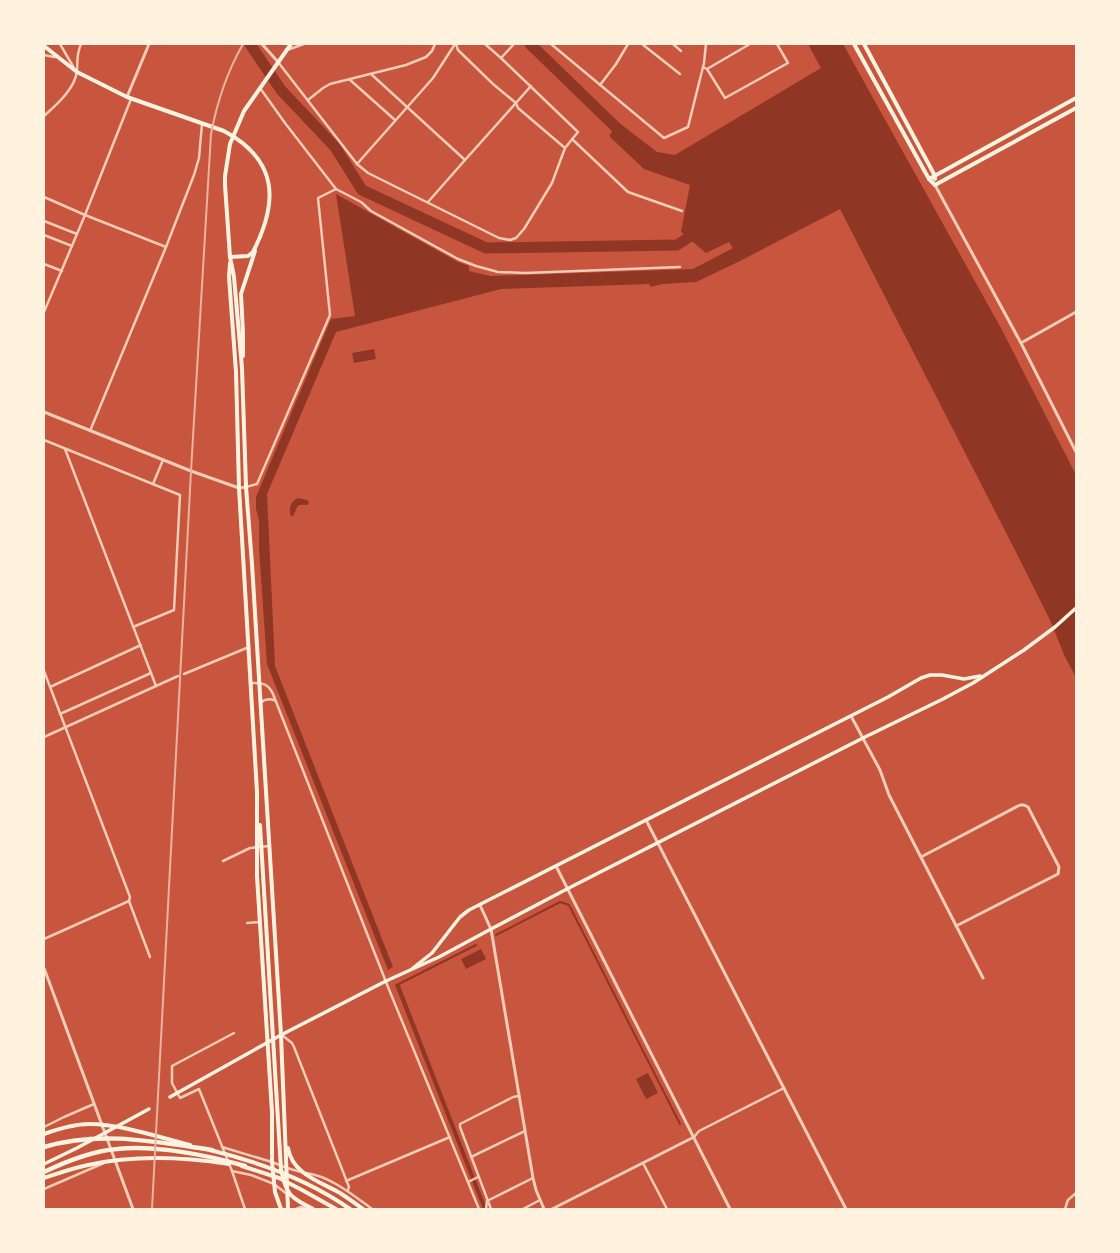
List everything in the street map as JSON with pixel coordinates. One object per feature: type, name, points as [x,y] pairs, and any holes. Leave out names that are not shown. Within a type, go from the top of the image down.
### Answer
[{"type":"highway","points":[[44,1147],[53,1144],[81,1140],[118,1138],[212,1150]]},
{"type":"highway","points":[[44,1172],[73,1159],[98,1152],[136,1148],[187,1153],[244,1166]]},
{"type":"main road","points":[[281,1209],[275,1192],[272,1162],[272,1112],[258,876],[258,792],[239,488],[236,372],[229,276],[230,257],[225,185],[226,166],[230,144],[244,111],[291,44]]},
{"type":"main road","points":[[854,44],[929,179],[935,185]]},
{"type":"main road","points":[[864,44],[935,176],[935,185]]},
{"type":"main road","points":[[44,46],[77,72],[129,98],[224,131],[238,139],[258,158],[268,181],[270,194],[268,218],[241,294],[243,334],[242,368]]},
{"type":"main road","points":[[929,179],[1076,98]]},
{"type":"main road","points":[[935,185],[1076,108]]},
{"type":"main road","points":[[230,257],[248,256],[253,252],[258,243]]},
{"type":"main road","points":[[230,257],[234,277],[242,368],[246,488],[281,1035],[288,1209]]},
{"type":"main road","points":[[408,971],[416,969],[567,889],[973,683],[1024,650],[1055,627],[1076,608]]},
{"type":"main road","points":[[170,1097],[267,1042],[408,971],[432,953],[460,917],[469,910],[852,716],[925,676],[938,674],[964,679],[983,676]]},
{"type":"main road","points":[[259,846],[265,901],[281,1169],[284,1184],[288,1193],[311,1208]]},
{"type":"main road","points":[[44,1164],[77,1148],[149,1108]]},
{"type":"main road","points":[[284,1124],[290,1156],[302,1172],[342,1194],[363,1209]]},
{"type":"main road","points":[[44,1134],[78,1125],[96,1125],[128,1130],[212,1150],[254,1162],[290,1176],[324,1193],[350,1209]]},
{"type":"main road","points":[[44,1178],[101,1162],[178,1158],[201,1160],[244,1166],[279,1178],[336,1209]]},
{"type":"street","points":[[60,44],[77,72]]},
{"type":"street","points":[[44,116],[66,93],[73,82],[77,72],[77,56],[81,44]]},
{"type":"street","points":[[44,312],[85,215],[149,44]]},
{"type":"street","points":[[262,44],[308,100],[357,164],[368,173],[499,238],[510,240],[516,238],[524,230],[552,183],[565,148],[578,132],[502,58],[485,44]]},
{"type":"street","points":[[286,50],[304,44]]},
{"type":"street","points":[[308,100],[322,88],[330,84],[406,65],[426,57],[432,51],[435,44]]},
{"type":"street","points":[[455,44],[458,50],[493,84],[516,103],[518,108],[565,148]]},
{"type":"street","points":[[357,164],[433,78],[455,44]]},
{"type":"street","points":[[502,58],[514,44]]},
{"type":"street","points":[[551,44],[664,138],[688,127],[703,67],[706,44]]},
{"type":"street","points":[[642,44],[680,74]]},
{"type":"street","points":[[673,44],[682,51]]},
{"type":"street","points":[[703,67],[707,68],[750,44]]},
{"type":"street","points":[[707,68],[725,98],[788,63],[777,44]]},
{"type":"street","points":[[600,85],[616,64],[626,45]]},
{"type":"street","points":[[44,55],[57,57]]},
{"type":"street","points":[[371,74],[406,108],[465,160]]},
{"type":"street","points":[[349,79],[395,120]]},
{"type":"street","points":[[261,86],[285,123],[336,189],[361,202],[371,211],[458,259],[498,272],[525,273],[680,267]]},
{"type":"street","points":[[428,202],[531,86]]},
{"type":"street","points":[[90,431],[194,175],[199,158],[202,124]]},
{"type":"street","points":[[572,140],[628,192],[682,211]]},
{"type":"street","points":[[935,185],[1021,343],[1076,452]]},
{"type":"street","points":[[44,412],[163,460],[239,488],[246,488],[257,484],[330,314],[318,198],[336,189]]},
{"type":"street","points":[[44,197],[166,247]]},
{"type":"street","points":[[44,221],[77,234]]},
{"type":"street","points":[[44,235],[72,246]]},
{"type":"street","points":[[44,264],[62,271]]},
{"type":"street","points":[[1021,343],[1076,312]]},
{"type":"street","points":[[44,440],[180,495],[174,610],[133,627]]},
{"type":"street","points":[[65,448],[156,686]]},
{"type":"street","points":[[153,484],[163,460]]},
{"type":"street","points":[[50,687],[141,645]]},
{"type":"street","points":[[184,674],[249,647]]},
{"type":"street","points":[[44,671],[130,897],[129,901],[150,957]]},
{"type":"street","points":[[60,714],[151,673]]},
{"type":"street","points":[[44,737],[178,676]]},
{"type":"street","points":[[251,683],[259,683],[269,687],[276,701],[479,1209]]},
{"type":"street","points":[[260,704],[264,700],[269,699],[276,701]]},
{"type":"street","points":[[852,716],[880,770],[889,795],[983,978]]},
{"type":"street","points":[[921,857],[1020,805],[1024,805],[1028,807],[1056,860],[1059,867],[1058,874],[956,926]]},
{"type":"street","points":[[646,820],[846,1209]]},
{"type":"street","points":[[223,861],[250,848],[269,846]]},
{"type":"street","points":[[556,866],[730,1209]]},
{"type":"street","points":[[44,939],[129,901]]},
{"type":"street","points":[[480,905],[491,929],[533,1178],[544,1209]]},
{"type":"street","points":[[247,924],[260,922]]},
{"type":"street","points":[[44,968],[133,1209]]},
{"type":"street","points":[[234,1033],[172,1066],[172,1083],[180,1098],[199,1089],[232,1171],[245,1209]]},
{"type":"street","points":[[281,1035],[292,1043],[294,1047],[349,1187],[348,1190]]},
{"type":"street","points":[[552,1209],[694,1137],[699,1131],[784,1088]]},
{"type":"street","points":[[491,1209],[477,1177],[460,1124],[513,1097],[519,1096]]},
{"type":"street","points":[[44,1127],[94,1104]]},
{"type":"street","points":[[471,1157],[525,1131]]},
{"type":"street","points":[[346,1181],[450,1137]]},
{"type":"street","points":[[221,1146],[287,1168],[314,1174],[348,1190],[372,1209]]},
{"type":"street","points":[[44,1189],[114,1159]]},
{"type":"street","points":[[643,1163],[667,1209]]},
{"type":"street","points":[[232,1171],[251,1175],[274,1184],[311,1208]]},
{"type":"street","points":[[469,1181],[477,1177]]},
{"type":"street","points":[[487,1201],[533,1178]]},
{"type":"street","points":[[1065,1209],[1068,1200],[1076,1193]]},
{"type":"street","points":[[523,1209],[540,1200]]},
{"type":"street","points":[[486,1209],[487,1201]]},
{"type":"street","points":[[296,1209],[301,1207],[311,1208]]},
{"type":"shaded area","points":[[808,44],[843,44],[1002,330],[1076,475],[1076,677],[1065,657],[1050,620],[1018,556],[840,209],[696,282],[662,284],[651,287],[649,284],[501,289],[336,332],[267,494],[275,666],[393,967],[388,970],[267,664],[259,548],[259,520],[256,509],[256,497],[331,319],[355,316],[336,194],[458,262],[469,266],[469,271],[490,276],[693,269],[733,248],[729,242],[706,253],[681,232],[690,185],[644,169],[609,136],[618,122],[657,152],[675,155],[821,68]]},
{"type":"shaded area","points":[[374,349],[376,359],[354,363],[352,353]]},
{"type":"shaded area","points":[[298,498],[307,500],[309,502],[308,505],[299,505],[293,516],[291,516],[291,506]]},
{"type":"shaded area","points":[[481,949],[486,959],[466,969],[461,959]]},
{"type":"shaded area","points":[[399,983],[487,1209],[483,1209],[395,985]]},
{"type":"shaded area","points":[[648,1073],[658,1093],[646,1099],[636,1079]]},
{"type":"waterway","points":[[250,44],[281,90],[335,147],[362,190],[486,248],[677,245],[700,230]]},
{"type":"waterway","points":[[530,44],[626,137]]},
{"type":"waterway","points":[[496,935],[560,902],[569,905],[680,1124]]},
{"type":"waterway","points":[[397,985],[476,945]]},
{"type":"railway","points":[[152,1209],[191,471],[211,134],[216,110],[223,88],[232,65],[243,44]]}]
